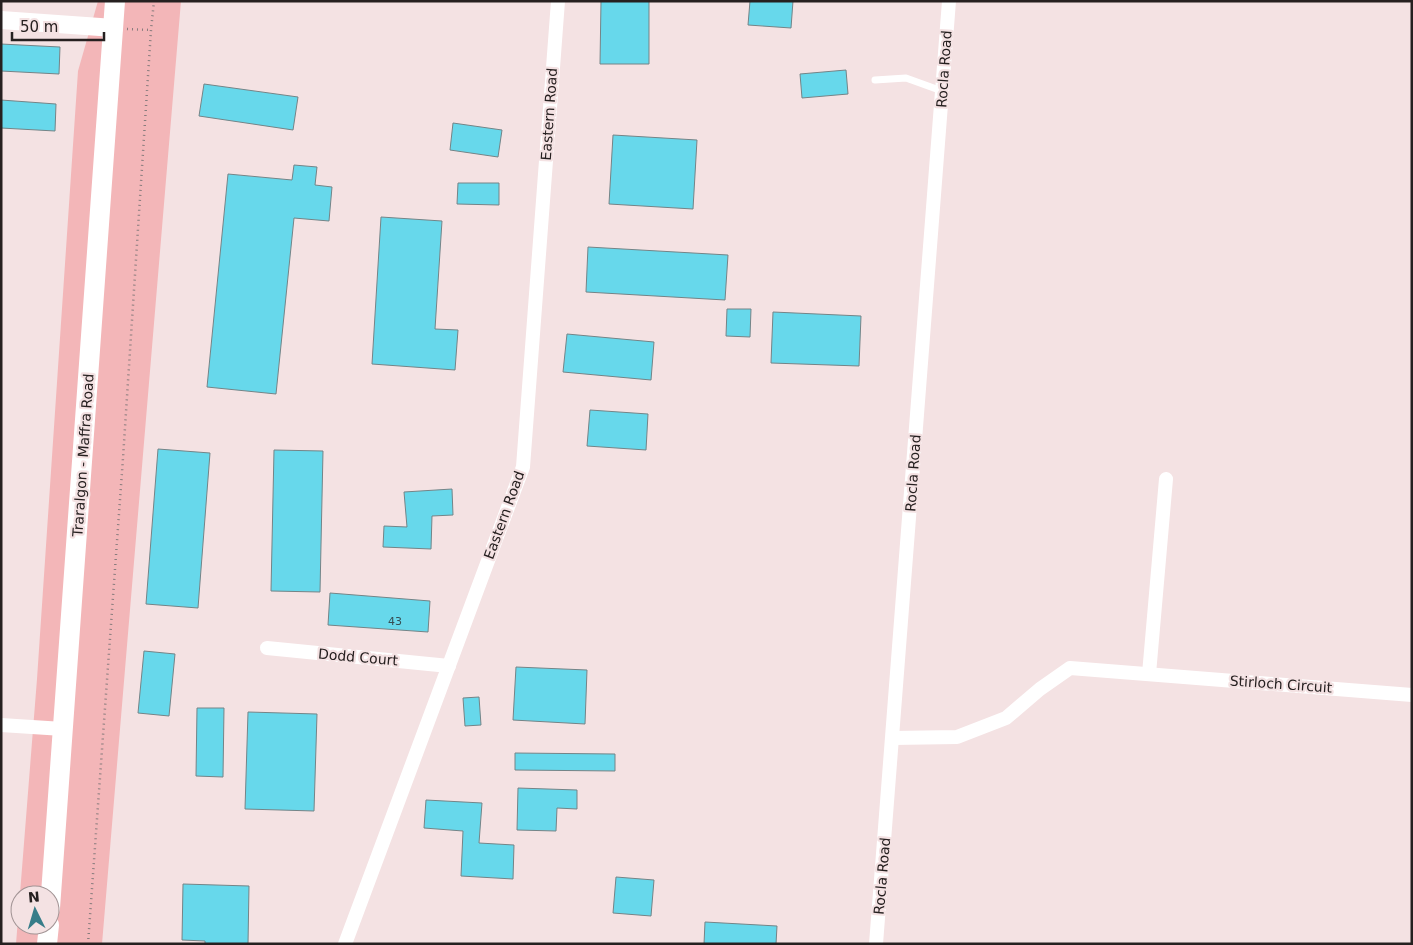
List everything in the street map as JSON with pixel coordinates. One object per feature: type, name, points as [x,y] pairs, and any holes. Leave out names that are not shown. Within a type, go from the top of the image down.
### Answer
[{"type":"main road","name":"Traralgon - Maffra Road","points":[[52,885],[115,1]]},
{"type":"street","name":"Eastern Road","points":[[345,944],[522,467],[558,1]]},
{"type":"street","name":"Rocla Road","points":[[876,944],[949,1]]},
{"type":"street","points":[[1,20],[114,28]]},
{"type":"street","points":[[1150,674],[1166,479]]},
{"type":"street","name":"Dodd Court","points":[[267,648],[449,666]]},
{"type":"street","name":"Stirloch Circuit","points":[[893,738],[957,737],[1006,718],[1040,689],[1070,668],[1412,695]]},
{"type":"street","points":[[1,725],[63,729]]},
{"type":"lane","points":[[875,80],[906,78],[942,91]]},
{"type":"path","points":[[88,944],[154,1]]},
{"type":"path","points":[[114,28],[151,30]]},
{"type":"shaded area","points":[[98,1],[181,1],[102,944],[16,944],[17,935],[60,935],[60,885],[21,885],[37,679],[78,71]]},
{"type":"building","points":[[601,1],[649,1],[649,64],[600,64]]},
{"type":"building","points":[[750,1],[793,1],[791,28],[748,25]]},
{"type":"building","points":[[1,44],[60,47],[59,74],[1,71]]},
{"type":"building","points":[[846,70],[848,94],[802,98],[800,74]]},
{"type":"building","points":[[204,84],[298,97],[293,130],[199,116]]},
{"type":"building","points":[[1,100],[56,104],[55,131],[1,128]]},
{"type":"building","points":[[453,123],[502,130],[498,157],[450,150]]},
{"type":"building","points":[[613,135],[697,140],[693,209],[609,204]]},
{"type":"building","points":[[294,165],[317,167],[315,185],[332,187],[329,221],[294,218],[276,394],[207,387],[228,174],[292,180]]},
{"type":"building","points":[[458,183],[499,183],[499,205],[457,204]]},
{"type":"building","points":[[381,217],[442,221],[435,329],[458,330],[455,370],[372,364]]},
{"type":"building","points":[[588,247],[728,255],[725,300],[586,292]]},
{"type":"building","points":[[727,309],[751,309],[750,337],[726,336]]},
{"type":"building","points":[[773,312],[861,316],[859,366],[771,363]]},
{"type":"building","points":[[567,334],[654,342],[651,380],[563,372]]},
{"type":"building","points":[[590,410],[648,414],[646,450],[587,446]]},
{"type":"building","points":[[158,449],[210,453],[198,608],[146,604]]},
{"type":"building","points":[[274,450],[323,451],[320,592],[271,591]]},
{"type":"building","points":[[452,489],[453,515],[432,516],[431,549],[383,547],[384,526],[407,527],[404,492]]},
{"type":"building","points":[[330,593],[430,601],[428,632],[328,625]]},
{"type":"building","points":[[144,651],[175,654],[169,716],[138,713]]},
{"type":"building","points":[[516,667],[587,670],[585,724],[513,720]]},
{"type":"building","points":[[479,697],[481,725],[465,726],[463,698]]},
{"type":"building","points":[[197,708],[224,708],[223,777],[196,776]]},
{"type":"building","points":[[248,712],[317,714],[314,811],[245,809]]},
{"type":"building","points":[[515,753],[615,754],[615,771],[515,770]]},
{"type":"building","points":[[518,788],[577,790],[577,809],[557,808],[556,831],[517,830]]},
{"type":"building","points":[[426,800],[482,803],[479,843],[514,845],[513,879],[461,876],[463,831],[424,828]]},
{"type":"building","points":[[616,877],[654,880],[651,916],[613,913]]},
{"type":"building","points":[[183,884],[249,886],[248,944],[205,944],[205,941],[182,940]]},
{"type":"building","points":[[705,922],[777,926],[776,944],[704,944]]}]
